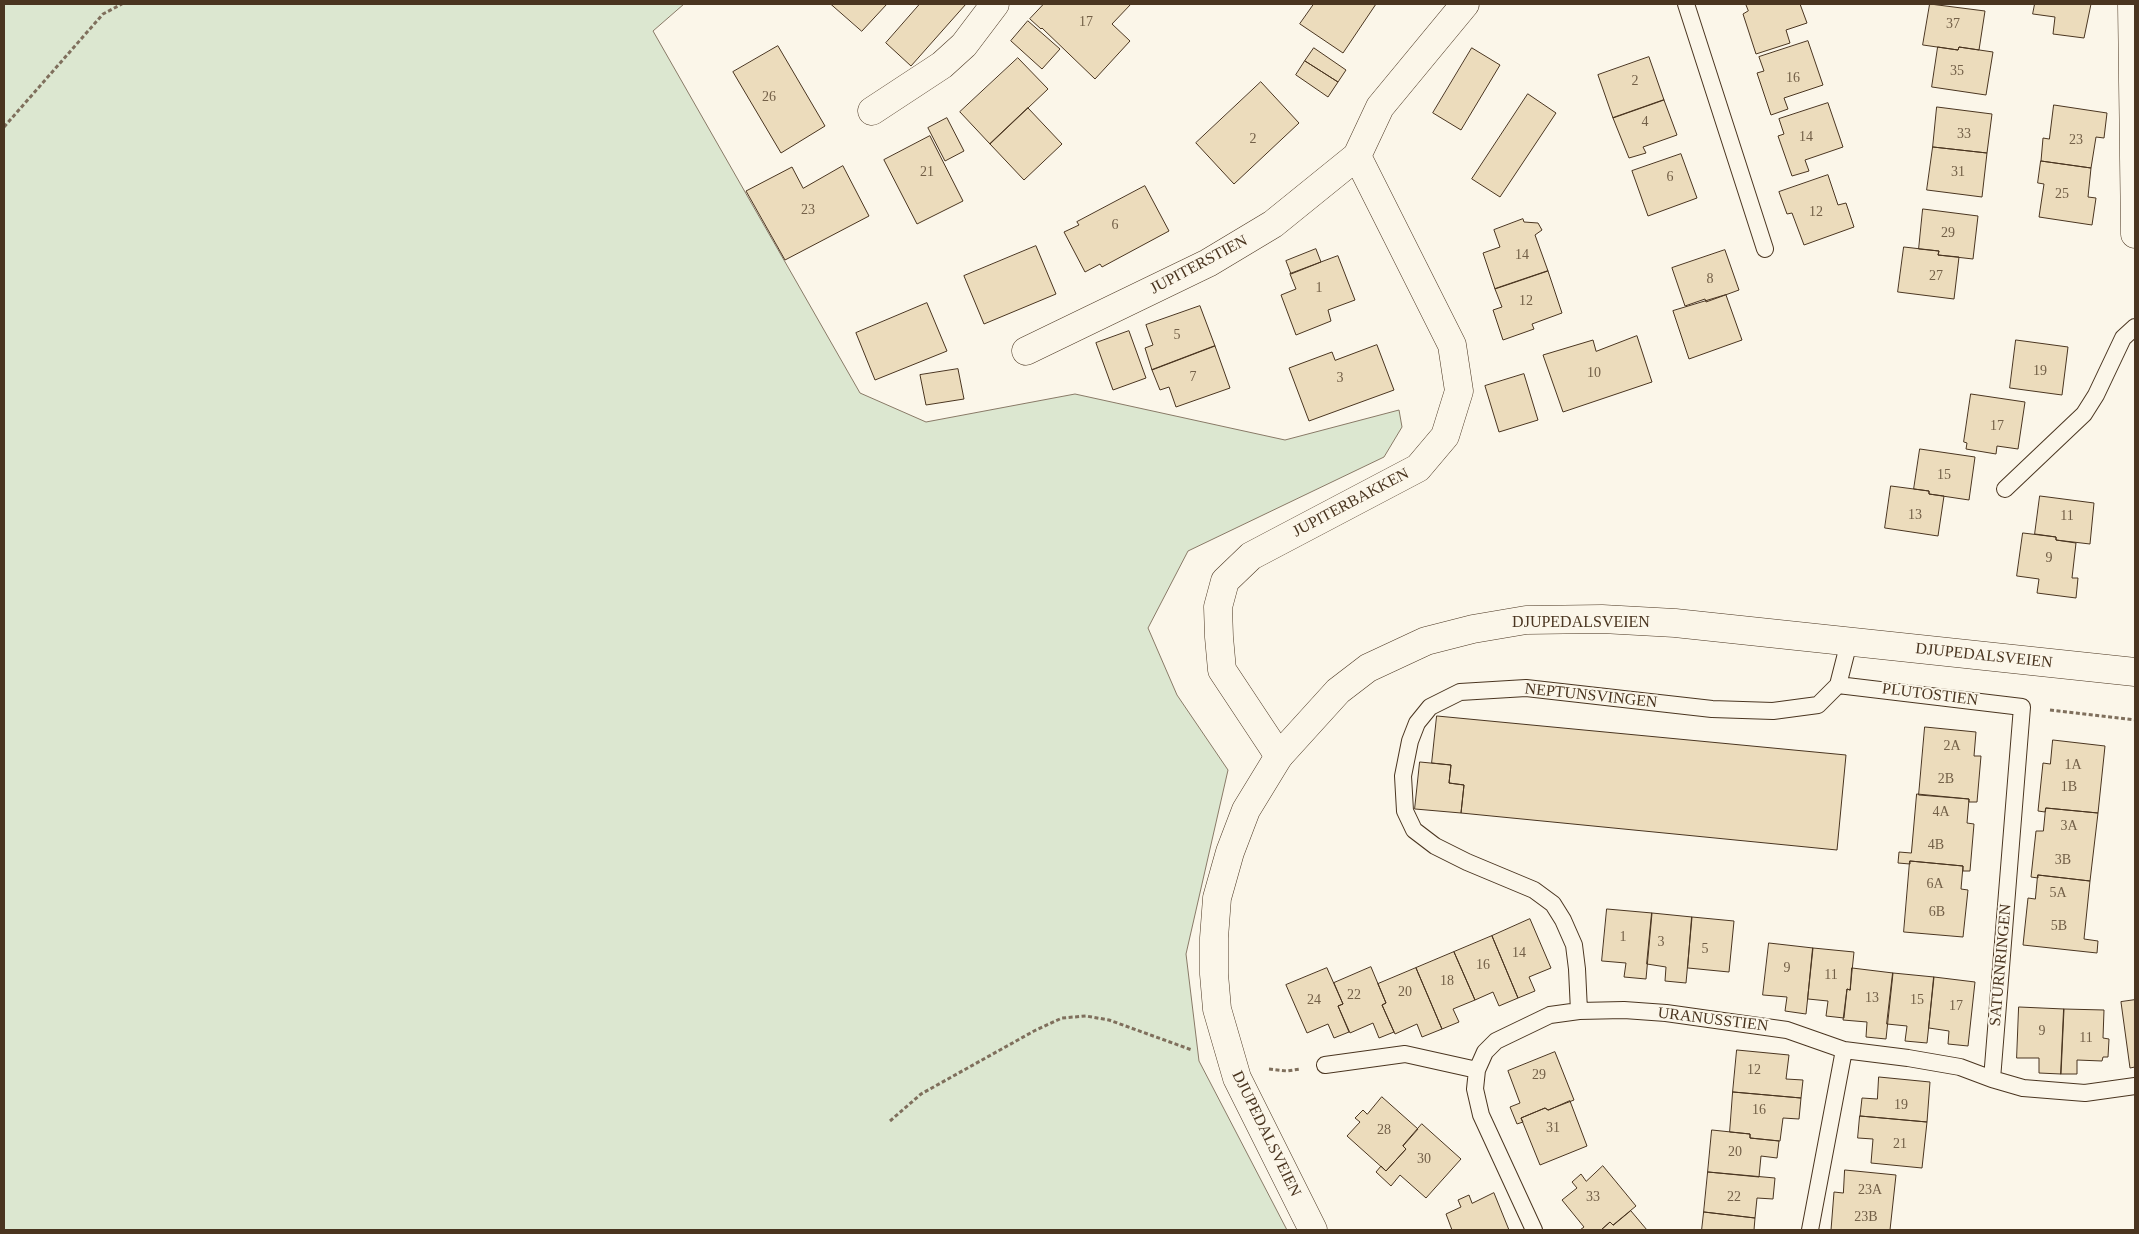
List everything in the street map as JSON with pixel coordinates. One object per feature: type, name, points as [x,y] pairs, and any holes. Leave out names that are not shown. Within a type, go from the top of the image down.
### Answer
[{"type":"street","points":[[872,111],[942,65],[964,45],[995,4]]},
{"type":"street","points":[[1357,156],[1380,107],[1465,4]]},
{"type":"street","points":[[2132,4],[2135,234]]},
{"type":"street","name":"JUPITERSTIEN","points":[[1026,351],[1208,263],[1273,224],[1357,156]]},
{"type":"street","name":"JUPITERBAKKEN","points":[[1279,756],[1222,670],[1218,607],[1225,581],[1251,556],[1418,468],[1445,436],[1459,391],[1452,345],[1357,156]]},
{"type":"street","name":"DJUPEDALSVEIEN","points":[[1313,1230],[1237,1078],[1217,1009],[1214,974],[1217,898],[1230,852],[1246,810],[1279,756],[1338,691],[1368,668],[1426,641],[1474,629],[1526,620],[1602,619],[1675,623],[2135,672]]},
{"type":"lane","points":[[1686,4],[1765,249]]},
{"type":"lane","points":[[2005,489],[2084,414],[2096,395],[2123,338],[2135,327]]},
{"type":"lane","points":[[1838,685],[1849,642]]},
{"type":"lane","name":"PLUTOSTIEN","points":[[1838,685],[2022,707]]},
{"type":"lane","name":"NEPTUNSVINGEN","points":[[1579,1011],[1574,945],[1563,920],[1553,904],[1534,890],[1467,862],[1435,846],[1414,830],[1406,811],[1403,776],[1410,741],[1417,723],[1430,707],[1460,692],[1526,688],[1712,709],[1774,711],[1818,705],[1838,685]]},
{"type":"lane","name":"SATURNRINGEN","points":[[1992,1079],[2022,707]]},
{"type":"lane","name":"URANUSSTIEN","points":[[1579,1011],[1624,1010],[1666,1013],[1787,1030],[1844,1050],[1960,1067],[1992,1079]]},
{"type":"lane","points":[[1534,1230],[1481,1115],[1475,1089],[1477,1070],[1486,1052],[1496,1042],[1550,1015],[1579,1011]]},
{"type":"lane","points":[[1810,1230],[1844,1050]]},
{"type":"lane","points":[[1325,1064],[1405,1054],[1477,1070]]},
{"type":"lane","points":[[1992,1079],[2023,1088],[2084,1093],[2135,1086]]},
{"type":"path","points":[[4,127],[103,14],[122,4]]},
{"type":"path","points":[[2022,707],[2135,720]]},
{"type":"path","points":[[890,1121],[921,1094],[1034,1031],[1062,1018],[1086,1016],[1108,1020],[1192,1050]]},
{"type":"green space","points":[[4,4],[684,4],[653,31],[860,393],[926,422],[1075,394],[1285,440],[1399,410],[1402,427],[1384,457],[1188,551],[1148,628],[1177,695],[1228,770],[1186,954],[1199,1061],[1287,1230],[4,1230]]},
{"type":"building","points":[[831,4],[887,4],[862,31]]},
{"type":"building","points":[[920,4],[966,4],[911,66],[886,43]]},
{"type":"building","points":[[1044,4],[1131,4],[1112,24],[1130,41],[1095,79],[1042,28],[1030,19]]},
{"type":"building","points":[[1314,4],[1376,4],[1343,53],[1300,24]]},
{"type":"building","points":[[1746,4],[1800,4],[1807,23],[1786,30],[1790,43],[1756,54],[1743,14],[1748,11]]},
{"type":"building","points":[[1930,4],[1985,11],[1979,50],[1959,47],[1958,50],[1923,45]]},
{"type":"building","points":[[2035,4],[2091,4],[2084,38],[2053,34],[2055,17],[2033,14]]},
{"type":"building","points":[[1028,21],[1060,49],[1042,69],[1011,41]]},
{"type":"building","points":[[1808,41],[1823,85],[1784,98],[1788,109],[1771,115],[1757,73],[1764,71],[1759,57]]},
{"type":"building","points":[[778,46],[825,126],[781,153],[733,72]]},
{"type":"building","points":[[1938,47],[1958,50],[1959,47],[1993,52],[1986,95],[1932,87]]},
{"type":"building","points":[[1314,48],[1346,70],[1338,82],[1305,61]]},
{"type":"building","points":[[1472,48],[1500,65],[1461,130],[1433,113]]},
{"type":"building","points":[[1649,57],[1664,100],[1613,118],[1598,75]]},
{"type":"building","points":[[1018,58],[1048,89],[990,144],[960,112]]},
{"type":"building","points":[[1305,61],[1338,82],[1328,97],[1296,75]]},
{"type":"building","points":[[1261,82],[1299,123],[1234,184],[1196,143]]},
{"type":"building","points":[[1528,94],[1556,113],[1500,197],[1472,179]]},
{"type":"building","points":[[1664,100],[1677,135],[1643,147],[1646,153],[1629,158],[1613,118]]},
{"type":"building","points":[[1828,103],[1843,147],[1805,160],[1809,171],[1792,176],[1778,136],[1784,134],[1779,119]]},
{"type":"building","points":[[2054,105],[2107,113],[2104,138],[2096,137],[2091,168],[2041,161],[2043,138],[2049,139]]},
{"type":"building","points":[[1937,107],[1992,114],[1987,153],[1933,147]]},
{"type":"building","points":[[1028,108],[1062,144],[1024,180],[990,144]]},
{"type":"building","points":[[947,118],[964,151],[945,161],[928,128]]},
{"type":"building","points":[[930,136],[963,201],[917,224],[884,160]]},
{"type":"building","points":[[1933,147],[1987,153],[1982,197],[1927,190]]},
{"type":"building","points":[[1681,154],[1697,198],[1648,216],[1632,171]]},
{"type":"building","points":[[2041,161],[2091,168],[2088,197],[2096,198],[2092,225],[2039,217],[2044,184],[2038,183]]},
{"type":"building","points":[[843,166],[869,216],[785,260],[746,191],[792,167],[803,188]]},
{"type":"building","points":[[1828,175],[1838,205],[1846,203],[1854,227],[1804,245],[1792,213],[1787,214],[1779,192]]},
{"type":"building","points":[[1145,186],[1169,231],[1102,267],[1100,264],[1085,272],[1064,232],[1079,225],[1077,222]]},
{"type":"building","points":[[1923,209],[1978,216],[1973,259],[1938,255],[1939,251],[1919,249]]},
{"type":"building","points":[[1523,219],[1524,222],[1538,223],[1542,230],[1535,235],[1548,271],[1495,289],[1483,253],[1500,247],[1494,230]]},
{"type":"building","points":[[1036,246],[1056,294],[984,324],[964,276]]},
{"type":"building","points":[[1904,247],[1939,251],[1938,255],[1959,257],[1954,299],[1898,292]]},
{"type":"building","points":[[1316,249],[1321,262],[1291,274],[1286,261]]},
{"type":"building","points":[[1725,250],[1739,290],[1706,302],[1705,299],[1685,306],[1672,268]]},
{"type":"building","points":[[1338,256],[1355,300],[1328,310],[1331,321],[1296,335],[1281,295],[1296,289],[1290,274]]},
{"type":"building","points":[[1548,271],[1562,313],[1532,324],[1534,329],[1503,340],[1493,310],[1502,307],[1495,289]]},
{"type":"building","points":[[1726,295],[1742,340],[1689,359],[1673,311]]},
{"type":"building","points":[[927,303],[947,351],[875,380],[856,333]]},
{"type":"building","points":[[1200,306],[1215,346],[1152,370],[1145,348],[1153,345],[1146,325]]},
{"type":"building","points":[[1129,331],[1146,378],[1113,390],[1096,343]]},
{"type":"building","points":[[1637,336],[1652,382],[1563,412],[1543,355],[1593,340],[1596,351]]},
{"type":"building","points":[[2016,340],[2068,347],[2062,395],[2010,388]]},
{"type":"building","points":[[1377,345],[1394,390],[1309,421],[1289,368],[1332,352],[1335,360]]},
{"type":"building","points":[[1215,346],[1230,388],[1176,407],[1169,387],[1160,390],[1152,370]]},
{"type":"building","points":[[958,369],[964,399],[926,405],[920,375]]},
{"type":"building","points":[[1524,374],[1538,420],[1499,432],[1485,386]]},
{"type":"building","points":[[1971,394],[2025,402],[2018,449],[1997,446],[1996,454],[1966,449],[1967,443],[1964,442]]},
{"type":"building","points":[[1920,449],[1975,457],[1969,500],[1929,494],[1929,491],[1914,489]]},
{"type":"building","points":[[1891,486],[1929,491],[1929,494],[1944,496],[1938,536],[1885,528]]},
{"type":"building","points":[[2040,496],[2094,503],[2090,544],[2056,540],[2056,537],[2035,534]]},
{"type":"building","points":[[2023,533],[2056,537],[2056,540],[2076,543],[2072,578],[2078,578],[2076,598],[2037,593],[2039,579],[2017,576]]},
{"type":"building","points":[[1437,716],[1846,755],[1837,850],[1461,813],[1464,785],[1449,783],[1451,765],[1432,763]]},
{"type":"building","points":[[1925,727],[1976,732],[1974,756],[1981,756],[1977,802],[1969,802],[1969,799],[1919,795]]},
{"type":"building","points":[[2053,740],[2105,746],[2098,813],[2046,808],[2045,812],[2038,811],[2043,763],[2050,764]]},
{"type":"building","points":[[1420,762],[1451,765],[1449,783],[1464,785],[1461,813],[1415,809]]},
{"type":"building","points":[[1917,794],[1969,799],[1967,823],[1974,824],[1970,871],[1963,871],[1963,866],[1910,861],[1910,864],[1898,863],[1899,852],[1911,853]]},
{"type":"building","points":[[2046,808],[2098,813],[2090,881],[2038,875],[2038,878],[2031,877],[2036,831],[2043,831]]},
{"type":"building","points":[[1910,861],[1963,866],[1961,889],[1968,890],[1963,937],[1904,932]]},
{"type":"building","points":[[2038,875],[2090,881],[2084,939],[2098,941],[2097,953],[2023,945],[2028,898],[2035,899]]},
{"type":"building","points":[[1607,909],[1652,913],[1646,979],[1624,977],[1626,963],[1602,961]]},
{"type":"building","points":[[1652,913],[1692,917],[1686,983],[1665,981],[1666,967],[1647,964]]},
{"type":"building","points":[[1692,917],[1734,921],[1729,972],[1688,968]]},
{"type":"building","points":[[1530,919],[1551,968],[1529,977],[1535,991],[1518,998],[1492,936]]},
{"type":"building","points":[[1492,936],[1518,998],[1499,1006],[1493,992],[1475,1000],[1454,952]]},
{"type":"building","points":[[1769,943],[1813,948],[1806,1014],[1785,1011],[1787,997],[1763,995]]},
{"type":"building","points":[[1813,948],[1854,952],[1850,990],[1847,989],[1844,1018],[1826,1016],[1828,1001],[1808,999]]},
{"type":"building","points":[[1454,952],[1475,1000],[1453,1009],[1459,1022],[1442,1029],[1416,968]]},
{"type":"building","points":[[1371,967],[1386,1003],[1382,1005],[1394,1032],[1379,1038],[1373,1023],[1350,1033],[1338,1006],[1343,1004],[1334,983]]},
{"type":"building","points":[[1327,968],[1343,1004],[1338,1006],[1349,1032],[1334,1038],[1328,1024],[1307,1033],[1286,985]]},
{"type":"building","points":[[1416,968],[1442,1029],[1422,1037],[1417,1024],[1395,1034],[1382,1005],[1386,1003],[1378,984]]},
{"type":"building","points":[[1852,968],[1893,973],[1886,1039],[1866,1037],[1867,1022],[1843,1020],[1847,989],[1850,990]]},
{"type":"building","points":[[1893,973],[1934,977],[1927,1043],[1905,1041],[1907,1026],[1887,1024]]},
{"type":"building","points":[[1934,977],[1975,982],[1968,1046],[1948,1044],[1949,1031],[1929,1028]]},
{"type":"building","points":[[2135,1000],[2135,1067],[2130,1068],[2121,1002]]},
{"type":"building","points":[[2019,1007],[2064,1009],[2061,1074],[2039,1073],[2039,1058],[2017,1058]]},
{"type":"building","points":[[2064,1009],[2104,1010],[2103,1038],[2109,1039],[2108,1057],[2103,1057],[2102,1061],[2077,1060],[2077,1074],[2061,1074]]},
{"type":"building","points":[[1737,1050],[1789,1055],[1786,1079],[1803,1080],[1801,1098],[1733,1092]]},
{"type":"building","points":[[1555,1052],[1574,1100],[1548,1110],[1545,1108],[1521,1118],[1523,1122],[1517,1124],[1510,1107],[1520,1103],[1508,1071]]},
{"type":"building","points":[[1879,1077],[1930,1082],[1927,1122],[1860,1116],[1862,1098],[1877,1099]]},
{"type":"building","points":[[1733,1092],[1801,1098],[1799,1119],[1783,1118],[1780,1141],[1750,1138],[1750,1134],[1730,1132]]},
{"type":"building","points":[[1382,1097],[1418,1129],[1403,1146],[1406,1149],[1386,1171],[1347,1136],[1360,1122],[1355,1118],[1363,1110],[1367,1114]]},
{"type":"building","points":[[1570,1101],[1587,1146],[1540,1165],[1521,1118],[1545,1108],[1548,1110]]},
{"type":"building","points":[[1860,1116],[1927,1122],[1922,1168],[1871,1163],[1873,1139],[1858,1138]]},
{"type":"building","points":[[1422,1124],[1461,1159],[1426,1198],[1400,1175],[1391,1186],[1376,1172],[1381,1166],[1386,1171],[1406,1149],[1403,1146]]},
{"type":"building","points":[[1712,1130],[1750,1134],[1750,1138],[1779,1141],[1777,1158],[1761,1156],[1759,1177],[1708,1172]]},
{"type":"building","points":[[1603,1166],[1636,1206],[1613,1225],[1610,1222],[1601,1230],[1580,1230],[1584,1227],[1562,1200],[1577,1188],[1572,1182],[1581,1174],[1586,1181]]},
{"type":"building","points":[[1845,1170],[1896,1175],[1890,1230],[1831,1230],[1834,1192],[1843,1193]]},
{"type":"building","points":[[1708,1172],[1775,1178],[1773,1199],[1757,1198],[1755,1218],[1704,1212]]},
{"type":"building","points":[[1494,1193],[1509,1230],[1452,1230],[1446,1214],[1461,1207],[1458,1200],[1469,1195],[1472,1203]]},
{"type":"building","points":[[1631,1211],[1647,1230],[1601,1230],[1610,1222],[1613,1225]]},
{"type":"building","points":[[1704,1212],[1755,1218],[1754,1230],[1702,1230]]}]
